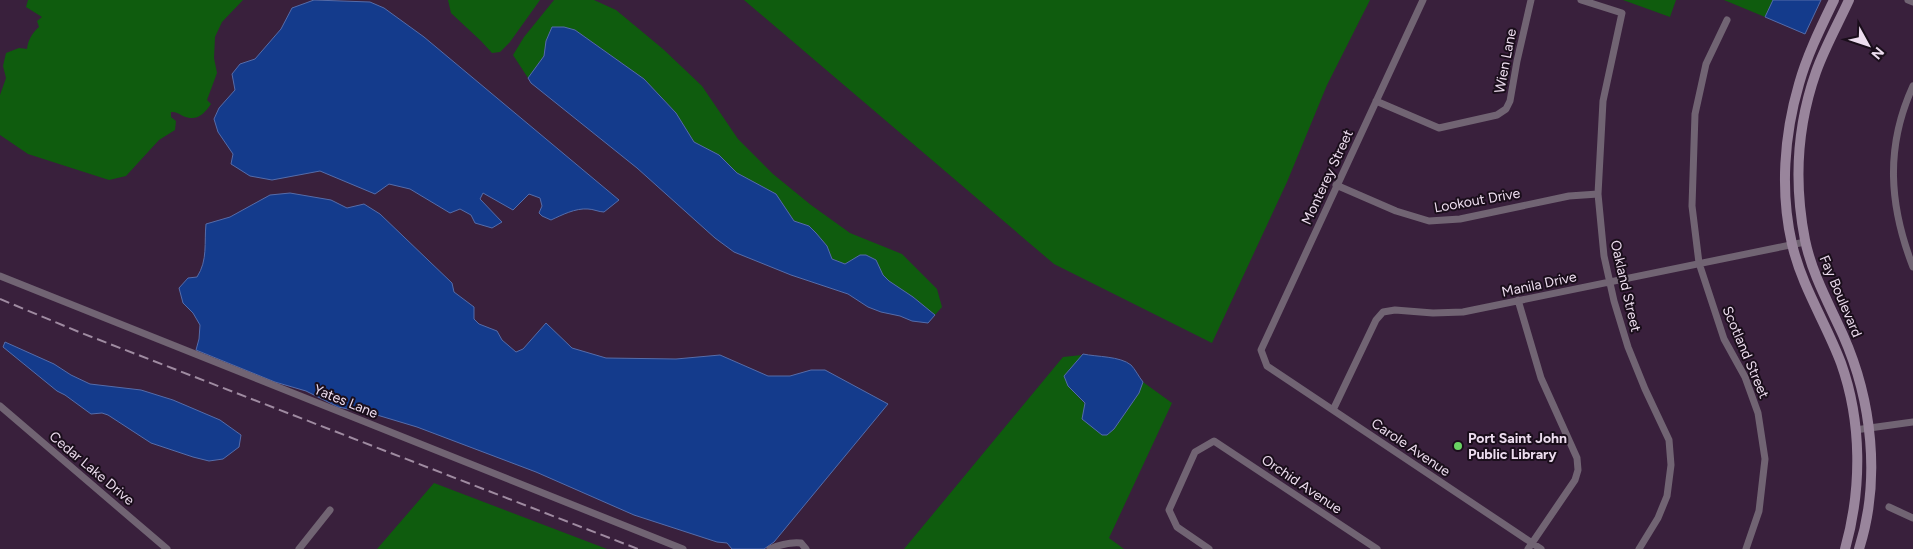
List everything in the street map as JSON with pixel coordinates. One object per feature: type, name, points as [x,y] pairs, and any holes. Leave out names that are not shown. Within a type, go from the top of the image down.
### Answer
[{"type":"main road","name":"Fay Boulevard","points":[[1834,0],[1817,36],[1799,82],[1790,117],[1785,153],[1788,214],[1792,244],[1810,298],[1841,364],[1851,400],[1858,461],[1856,498],[1846,549]]},
{"type":"main road","name":"Fay Boulevard","points":[[1849,0],[1816,71],[1804,119],[1798,169],[1801,219],[1806,242],[1817,281],[1843,336],[1856,371],[1870,428],[1869,503],[1859,549]]},
{"type":"street","name":"Monterey Street","points":[[1267,366],[1261,350],[1423,0]]},
{"type":"street","name":"Wien Lane","points":[[1376,101],[1439,128],[1498,116],[1506,109],[1510,101],[1531,0]]},
{"type":"street","name":"Oakland Street","points":[[1581,0],[1622,14],[1602,101],[1598,194],[1604,256],[1614,301],[1628,347],[1669,440],[1671,466],[1667,496],[1658,518],[1638,549]]},
{"type":"street","points":[[1908,0],[1913,2]]},
{"type":"street","name":"Scotland Street","points":[[1727,20],[1706,64],[1695,114],[1692,206],[1699,262],[1724,339],[1745,377],[1758,413],[1765,459],[1759,511],[1746,549]]},
{"type":"street","points":[[1913,86],[1903,108],[1896,138],[1893,165],[1895,205],[1902,238],[1913,267]]},
{"type":"street","points":[[1790,117],[1804,119]]},
{"type":"street","name":"Lookout Drive","points":[[1336,185],[1396,211],[1429,221],[1460,219],[1569,196],[1598,194]]},
{"type":"street","name":"Manila Drive","points":[[1333,410],[1376,320],[1383,312],[1396,310],[1433,313],[1463,312],[1699,262],[1806,242]]},
{"type":"street","name":"Yates Lane","points":[[0,276],[683,549]]},
{"type":"street","points":[[1518,300],[1541,378],[1577,458],[1578,470],[1574,480],[1530,546]]},
{"type":"street","name":"Carole Avenue","points":[[1267,366],[1530,546],[1541,549]]},
{"type":"street","name":"Cedar Lake Drive","points":[[0,406],[168,549]]},
{"type":"street","points":[[1855,430],[1913,422]]},
{"type":"street","name":"Orchid Avenue","points":[[1209,549],[1177,527],[1169,510],[1195,452],[1214,441],[1377,549]]},
{"type":"street","points":[[1889,508],[1913,518]]},
{"type":"street","points":[[299,549],[330,510]]},
{"type":"street","points":[[770,549],[790,542],[801,543],[806,549]]},
{"type":"green space","points":[[28,0],[243,0],[222,22],[215,37],[214,58],[217,73],[207,100],[211,104],[203,114],[192,118],[171,112],[171,117],[176,121],[175,130],[159,140],[126,176],[109,180],[28,154],[0,135],[0,95],[6,78],[3,66],[6,53],[19,48],[27,49],[31,37],[39,27],[37,21],[42,17],[26,7]]},
{"type":"green space","points":[[448,0],[540,0],[510,42],[500,52],[492,53],[451,13]]},
{"type":"green space","points":[[554,0],[594,0],[616,10],[663,49],[702,86],[738,139],[773,174],[850,233],[902,254],[937,289],[942,307],[935,315],[913,297],[889,282],[860,255],[845,264],[832,259],[827,246],[816,233],[808,226],[794,221],[776,194],[737,173],[719,155],[694,142],[676,113],[644,79],[575,30],[546,41],[544,56],[528,78],[513,55],[524,37]]},
{"type":"green space","points":[[744,0],[1370,0],[1327,85],[1287,182],[1212,343],[1054,264]]},
{"type":"green space","points":[[1623,0],[1676,0],[1670,17]]},
{"type":"green space","points":[[1724,0],[1773,0],[1765,17]]},
{"type":"green space","points":[[1082,355],[1065,376],[1068,386],[1085,404],[1082,420],[1114,429],[1139,393],[1143,382],[1172,403],[1109,538],[1124,549],[904,549],[1063,357]]},
{"type":"green space","points":[[434,483],[607,549],[377,549]]},
{"type":"water","points":[[314,0],[370,2],[384,8],[424,37],[619,200],[604,212],[583,209],[569,212],[551,220],[539,213],[542,206],[540,198],[529,194],[513,210],[483,193],[480,199],[502,222],[492,228],[475,223],[471,215],[460,209],[450,213],[410,189],[389,184],[375,194],[320,171],[272,180],[250,176],[231,164],[233,154],[218,132],[214,119],[219,108],[235,90],[232,74],[240,64],[255,59],[281,29],[292,8]]},
{"type":"water","points":[[1773,0],[1821,0],[1805,34],[1765,17]]},
{"type":"water","points":[[552,27],[564,27],[575,30],[644,79],[676,113],[694,142],[719,155],[737,173],[776,194],[794,221],[809,226],[816,233],[827,246],[832,259],[845,264],[860,255],[866,255],[876,260],[883,275],[889,281],[935,315],[928,323],[912,321],[881,312],[868,307],[848,294],[791,275],[734,252],[715,238],[637,168],[531,83],[528,78],[544,56],[546,41]]},
{"type":"water","points":[[290,193],[331,200],[347,208],[364,204],[380,214],[452,283],[454,292],[474,307],[474,319],[479,324],[497,331],[502,340],[516,352],[523,349],[546,323],[572,348],[606,358],[676,359],[720,355],[768,376],[790,376],[811,370],[825,370],[888,404],[774,542],[764,549],[732,549],[727,543],[717,542],[634,515],[536,472],[417,427],[377,415],[338,407],[306,391],[275,382],[196,350],[200,325],[193,313],[183,303],[179,288],[188,278],[197,277],[203,264],[206,224],[230,217],[270,195]]},
{"type":"water","points":[[5,342],[54,364],[90,384],[141,390],[173,400],[220,420],[241,435],[239,447],[223,459],[209,461],[151,443],[108,415],[102,413],[91,414],[57,391],[3,347]]},
{"type":"water","points":[[1083,354],[1115,358],[1126,362],[1131,365],[1143,382],[1139,393],[1114,429],[1107,435],[1102,435],[1082,419],[1085,403],[1068,386],[1064,376]]},
{"type":"railway","points":[[0,299],[79,332],[638,549]]},
{"type":"place","name":"Port Saint John Public Library","points":[[1458,446]]}]
